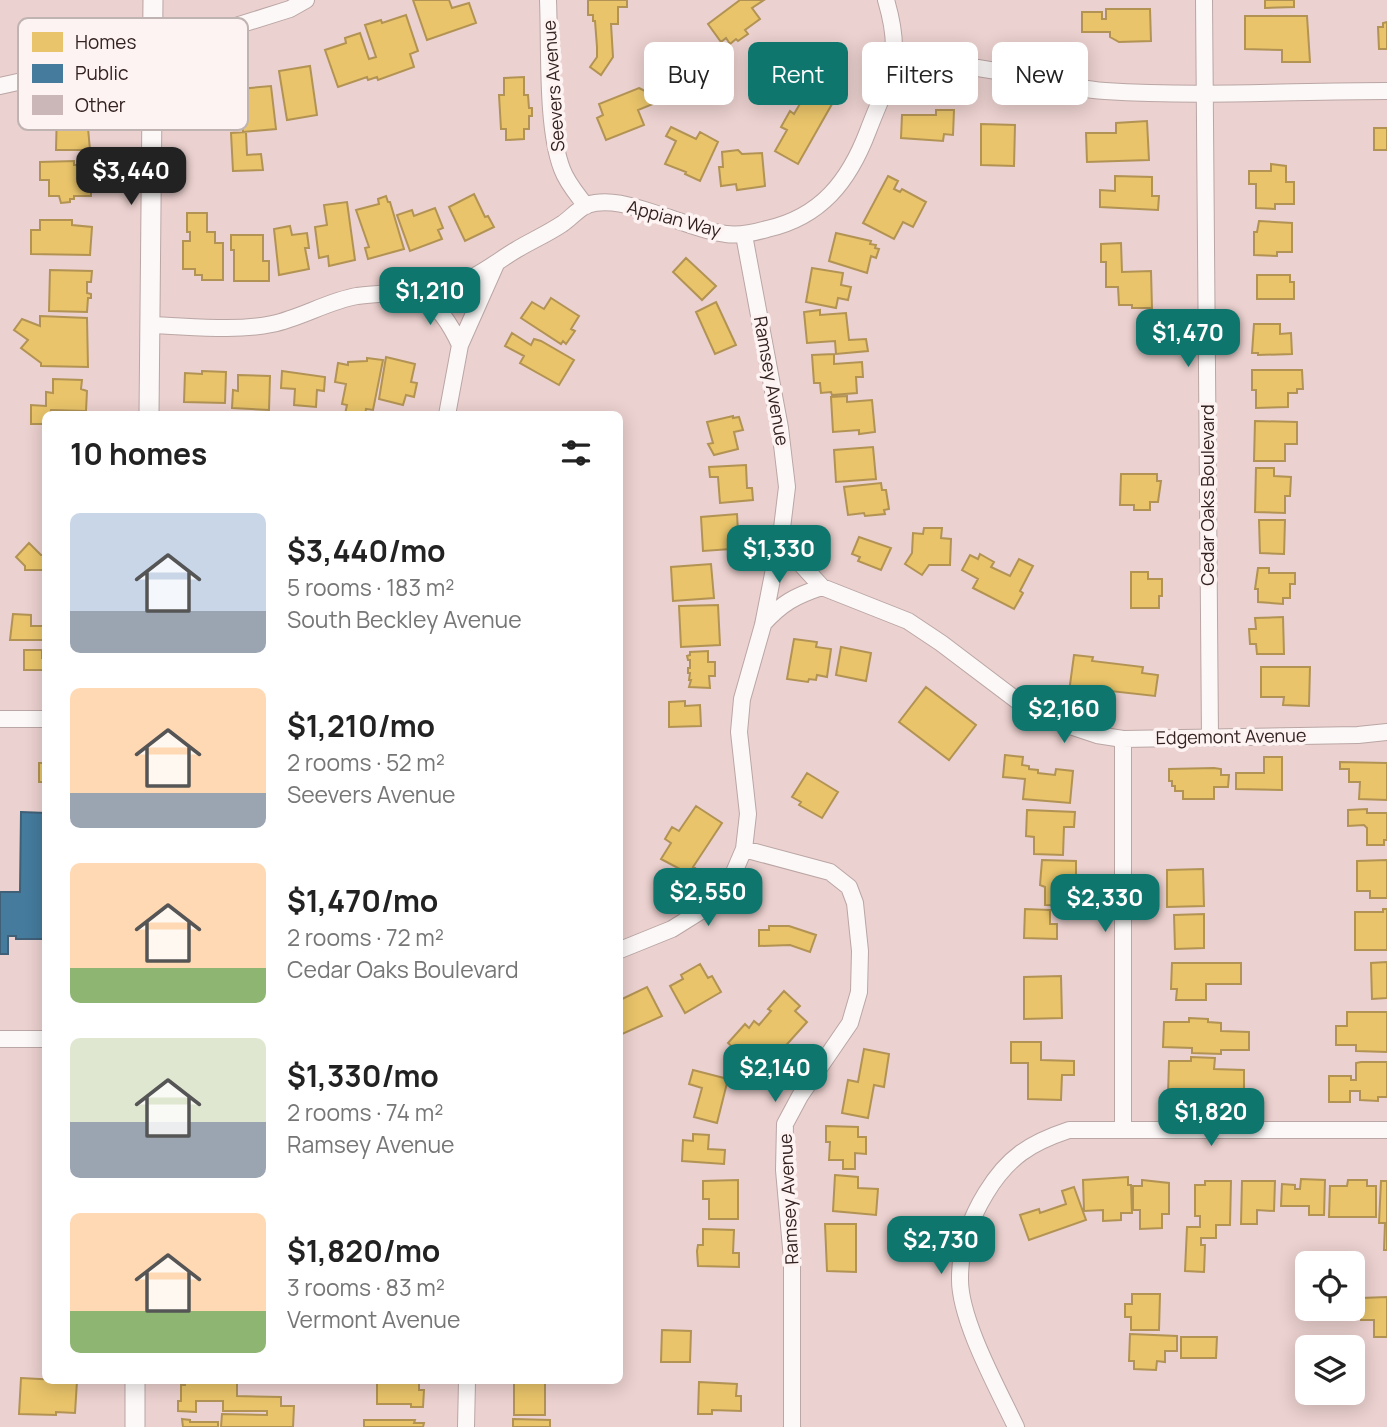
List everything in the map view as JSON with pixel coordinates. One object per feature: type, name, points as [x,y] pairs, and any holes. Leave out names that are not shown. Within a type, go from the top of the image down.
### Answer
[{"type":"street","points":[[153,0],[153,18]]},
{"type":"street","points":[[248,22],[290,9],[306,0]]},
{"type":"street","name":"Seevers Avenue","points":[[548,0],[552,117],[556,152],[572,188],[586,206]]},
{"type":"street","name":"Appian Way","points":[[886,0],[895,42]]},
{"type":"street","name":"Cedar Oaks Boulevard","points":[[1204,0],[1210,738]]},
{"type":"street","points":[[978,68],[1061,86],[1089,89],[1205,93],[1387,91]]},
{"type":"street","points":[[0,86],[18,82]]},
{"type":"street","name":"Appian Way","points":[[586,206],[609,203],[631,206],[724,234],[744,235],[782,226],[817,209],[836,190],[862,149],[880,105]]},
{"type":"street","points":[[149,411],[152,130]]},
{"type":"street","points":[[150,325],[269,325],[355,297],[447,288],[496,264],[556,228],[586,206]]},
{"type":"street","name":"Ramsey Avenue","points":[[744,235],[785,456],[787,487],[763,625],[742,699],[740,732],[748,814],[744,849],[830,872],[849,887],[855,903],[860,951],[859,992],[850,1023],[800,1096],[785,1124],[784,1170],[792,1259],[792,1427]]},
{"type":"street","points":[[448,411],[460,345],[496,264]]},
{"type":"street","points":[[420,292],[438,308],[450,324],[460,345]]},
{"type":"street","name":"Edgemont Avenue","points":[[782,528],[799,562],[822,587],[908,621],[1023,705],[1044,717],[1097,735],[1123,739],[1358,735],[1387,732]]},
{"type":"street","points":[[763,625],[780,606],[799,594],[822,587]]},
{"type":"street","points":[[0,719],[42,719]]},
{"type":"street","points":[[1123,739],[1123,1129]]},
{"type":"street","points":[[623,949],[672,929],[704,909],[730,884],[744,849]]},
{"type":"street","points":[[0,1039],[42,1040]]},
{"type":"street","points":[[1016,1427],[974,1334],[960,1281],[961,1254],[968,1227],[981,1201],[1007,1163],[1030,1145],[1069,1130],[1387,1130]]},
{"type":"street","points":[[135,1384],[135,1427]]},
{"type":"street","points":[[466,1427],[467,1384]]},
{"type":"building: Homes","points":[[413,0],[449,0],[452,8],[469,3],[476,23],[427,40]]},
{"type":"building: Homes","points":[[588,0],[627,0],[627,7],[618,7],[618,24],[611,24],[613,57],[601,75],[590,67],[597,57],[597,47],[595,21],[593,15],[588,15]]},
{"type":"building: Homes","points":[[740,0],[764,0],[752,8],[760,19],[745,30],[748,34],[738,41],[736,39],[729,42],[726,38],[721,42],[708,24]]},
{"type":"building: Homes","points":[[1265,0],[1294,0],[1294,7],[1265,8]]},
{"type":"building: Homes","points":[[1106,9],[1150,9],[1151,41],[1119,42],[1110,37],[1110,32],[1082,32],[1082,12],[1102,12],[1102,19],[1106,19]]},
{"type":"building: Homes","points":[[406,15],[418,51],[410,54],[414,67],[378,80],[377,77],[368,80],[367,77],[338,87],[325,50],[346,43],[345,38],[360,33],[369,59],[376,57],[365,25]]},
{"type":"building: Homes","points":[[1245,16],[1307,16],[1310,62],[1282,62],[1282,50],[1245,49]]},
{"type":"building: Homes","points":[[1387,22],[1387,49],[1379,49],[1378,27],[1383,27],[1383,23]]},
{"type":"building: Homes","points":[[310,66],[317,115],[287,120],[279,71]]},
{"type":"building: Homes","points":[[524,77],[524,95],[528,95],[529,108],[532,108],[529,129],[524,129],[524,139],[506,140],[506,129],[501,129],[499,95],[504,95],[504,78]]},
{"type":"building: Homes","points":[[271,86],[276,129],[243,132],[248,130],[248,88]]},
{"type":"building: Homes","points":[[639,88],[644,90],[644,105],[650,105],[638,110],[644,125],[606,140],[597,118],[603,115],[599,104]]},
{"type":"building: Homes","points":[[799,105],[831,105],[798,164],[775,151],[787,130],[781,127],[790,111],[794,114]]},
{"type":"building: Homes","points":[[936,110],[954,110],[953,135],[944,134],[943,141],[901,138],[902,115],[936,115]]},
{"type":"building: Homes","points":[[1147,121],[1149,160],[1087,162],[1086,133],[1116,133],[1116,123]]},
{"type":"building: Homes","points":[[981,124],[1015,125],[1014,166],[981,165]]},
{"type":"building: Homes","points":[[671,127],[696,139],[700,132],[718,142],[700,181],[665,164],[676,141],[666,136]]},
{"type":"building: Homes","points":[[1374,128],[1387,128],[1387,150],[1374,150]]},
{"type":"building: Homes","points":[[56,130],[88,130],[90,150],[56,150]]},
{"type":"building: Homes","points":[[246,132],[247,155],[261,154],[263,170],[233,171],[231,133]]},
{"type":"building: Homes","points":[[738,150],[742,154],[762,153],[765,186],[737,190],[736,184],[721,186],[719,167],[723,167],[722,152]]},
{"type":"building: Homes","points":[[74,161],[74,165],[91,165],[91,196],[74,196],[70,202],[61,203],[59,196],[49,196],[49,180],[40,180],[40,162]]},
{"type":"building: Homes","points":[[1271,164],[1286,166],[1286,182],[1294,182],[1294,204],[1275,204],[1275,209],[1256,208],[1256,184],[1249,184],[1249,171],[1271,171]]},
{"type":"building: Homes","points":[[888,176],[898,181],[894,189],[900,192],[902,189],[926,202],[913,227],[903,222],[894,239],[863,223]]},
{"type":"building: Homes","points":[[1115,176],[1152,177],[1152,196],[1159,196],[1158,210],[1100,207],[1100,190],[1115,191]]},
{"type":"building: Homes","points":[[474,194],[485,217],[488,216],[494,227],[465,241],[449,207]]},
{"type":"building: Homes","points":[[386,196],[404,249],[368,259],[365,248],[369,247],[356,210],[379,204],[378,199]]},
{"type":"building: Homes","points":[[347,202],[355,260],[329,266],[328,256],[319,258],[315,227],[327,225],[324,205]]},
{"type":"building: Homes","points":[[435,208],[443,228],[438,230],[442,239],[410,251],[397,215],[412,210],[414,216]]},
{"type":"building: Homes","points":[[187,213],[207,213],[207,232],[215,232],[215,243],[223,243],[223,280],[202,280],[202,275],[195,275],[195,269],[183,269],[183,241],[190,241]]},
{"type":"building: Homes","points":[[40,220],[72,220],[72,225],[92,227],[90,255],[31,254],[31,230],[40,230]]},
{"type":"building: Homes","points":[[1259,221],[1292,223],[1292,252],[1277,252],[1277,256],[1254,255],[1254,232],[1257,232]]},
{"type":"building: Homes","points":[[290,226],[292,235],[307,233],[309,248],[305,248],[309,269],[279,275],[274,229]]},
{"type":"building: Homes","points":[[836,233],[871,241],[870,244],[876,245],[875,248],[879,249],[876,258],[871,256],[867,273],[829,261]]},
{"type":"building: Homes","points":[[231,235],[263,235],[263,261],[269,261],[269,281],[234,281]]},
{"type":"building: Homes","points":[[1121,243],[1122,272],[1151,271],[1152,308],[1119,305],[1118,287],[1106,287],[1106,262],[1101,262],[1101,244]]},
{"type":"building: Homes","points":[[686,258],[716,286],[702,300],[673,272]]},
{"type":"building: Homes","points":[[812,268],[843,273],[841,285],[851,287],[848,300],[838,298],[836,308],[806,302]]},
{"type":"building: Homes","points":[[50,270],[92,271],[91,282],[87,282],[87,293],[91,294],[91,298],[88,298],[87,312],[49,311]]},
{"type":"building: Homes","points":[[1257,275],[1290,275],[1290,282],[1294,282],[1294,299],[1257,299]]},
{"type":"building: Homes","points":[[551,298],[579,316],[571,329],[575,331],[566,344],[563,341],[561,344],[521,318],[532,302],[544,309]]},
{"type":"building: Homes","points":[[716,302],[736,345],[715,354],[696,312]]},
{"type":"building: Homes","points":[[820,310],[820,315],[846,313],[849,340],[866,339],[868,351],[836,354],[835,341],[807,343],[804,312]]},
{"type":"building: Homes","points":[[40,316],[87,318],[88,367],[41,366],[41,363],[21,348],[28,340],[14,330],[22,319],[40,326]]},
{"type":"building: Homes","points":[[1254,324],[1280,324],[1280,334],[1291,333],[1292,354],[1252,353]]},
{"type":"building: Homes","points":[[512,333],[531,345],[534,339],[541,341],[574,360],[559,385],[520,363],[524,356],[505,346]]},
{"type":"building: Homes","points":[[834,354],[834,364],[862,362],[863,377],[856,377],[857,393],[821,393],[820,383],[814,383],[812,355]]},
{"type":"building: Homes","points":[[386,357],[415,364],[411,382],[417,383],[414,397],[406,395],[403,405],[379,399]]},
{"type":"building: Homes","points":[[367,358],[383,360],[373,410],[346,411],[347,405],[342,404],[346,384],[335,382],[338,363],[348,365],[348,362],[367,361]]},
{"type":"building: Homes","points":[[1252,370],[1302,370],[1303,389],[1297,389],[1297,393],[1288,393],[1288,407],[1256,408]]},
{"type":"building: Homes","points":[[202,371],[226,372],[225,403],[184,402],[185,373],[202,374]]},
{"type":"building: Homes","points":[[282,371],[325,377],[324,391],[317,390],[316,407],[294,405],[295,389],[281,388]]},
{"type":"building: Homes","points":[[238,375],[270,376],[269,410],[232,408],[233,390],[238,391]]},
{"type":"building: Homes","points":[[53,379],[82,380],[81,389],[87,391],[86,411],[42,411],[42,424],[31,424],[31,405],[46,406],[46,392],[53,393]]},
{"type":"building: Homes","points":[[847,396],[847,402],[872,400],[875,432],[833,432],[831,397]]},
{"type":"building: Homes","points":[[739,417],[743,430],[734,432],[738,449],[714,455],[708,444],[713,443],[707,422]]},
{"type":"building: Homes","points":[[1255,421],[1297,422],[1297,444],[1285,444],[1285,461],[1254,461]]},
{"type":"building: Homes","points":[[873,447],[876,479],[836,482],[834,450]]},
{"type":"building: Homes","points":[[746,465],[747,488],[752,488],[753,500],[720,503],[718,477],[710,477],[709,467]]},
{"type":"building: Homes","points":[[1256,468],[1274,468],[1274,476],[1291,477],[1290,496],[1285,496],[1285,513],[1255,512]]},
{"type":"building: Homes","points":[[1121,474],[1157,474],[1157,481],[1161,481],[1158,502],[1150,502],[1150,510],[1134,510],[1134,505],[1120,505]]},
{"type":"building: Homes","points":[[881,483],[882,490],[886,490],[889,509],[884,510],[885,514],[848,515],[844,487]]},
{"type":"building: Homes","points":[[737,514],[738,532],[744,534],[745,548],[703,551],[701,517]]},
{"type":"building: Homes","points":[[1259,520],[1285,520],[1284,554],[1260,553]]},
{"type":"building: Homes","points":[[924,528],[942,528],[941,538],[951,539],[950,565],[929,565],[922,575],[905,564],[912,553],[913,533],[923,534]]},
{"type":"building: Homes","points":[[859,537],[891,548],[881,570],[858,561],[860,557],[852,554]]},
{"type":"building: Homes","points":[[29,543],[42,555],[42,570],[25,570],[25,566],[16,557]]},
{"type":"building: Homes","points":[[980,554],[994,562],[991,567],[1010,576],[1019,559],[1033,566],[1014,609],[973,588],[978,579],[962,570],[970,555],[978,559]]},
{"type":"building: Homes","points":[[711,564],[714,598],[673,601],[671,567]]},
{"type":"building: Homes","points":[[1258,568],[1269,568],[1269,573],[1295,573],[1295,584],[1290,584],[1290,598],[1283,598],[1283,604],[1258,602],[1258,589],[1255,589]]},
{"type":"building: Homes","points":[[1131,572],[1148,572],[1148,579],[1162,579],[1159,608],[1131,608]]},
{"type":"building: Homes","points":[[718,605],[720,645],[681,647],[679,606]]},
{"type":"building: Homes","points":[[13,614],[31,615],[31,626],[42,626],[42,640],[10,640]]},
{"type":"building: Homes","points":[[1283,617],[1284,654],[1257,654],[1256,644],[1250,644],[1249,629],[1256,629],[1255,618]]},
{"type":"building: Homes","points":[[794,639],[817,642],[816,647],[831,649],[827,677],[817,675],[816,680],[809,679],[808,682],[787,679]]},
{"type":"building: Homes","points":[[841,647],[871,653],[866,681],[836,675]]},
{"type":"building: Homes","points":[[24,650],[42,650],[42,670],[24,670]]},
{"type":"building: Homes","points":[[708,651],[708,662],[715,662],[715,676],[709,676],[710,688],[689,687],[690,660],[687,656],[690,652]]},
{"type":"building: Homes","points":[[1074,655],[1093,657],[1092,661],[1143,667],[1142,673],[1158,675],[1155,696],[1102,690],[1101,696],[1069,692]]},
{"type":"building: Homes","points":[[1261,667],[1310,667],[1309,706],[1283,705],[1284,697],[1261,697]]},
{"type":"building: Homes","points":[[926,687],[976,725],[949,760],[899,722]]},
{"type":"building: Homes","points":[[685,701],[685,706],[700,705],[701,726],[669,727],[669,702]]},
{"type":"building: Homes","points":[[1005,755],[1023,757],[1022,765],[1038,770],[1038,773],[1055,775],[1056,769],[1073,771],[1070,803],[1023,799],[1025,779],[1003,777]]},
{"type":"building: Homes","points":[[1264,757],[1282,757],[1282,790],[1236,789],[1236,773],[1264,773]]},
{"type":"building: Homes","points":[[1340,762],[1387,763],[1387,800],[1359,799],[1360,782],[1349,782],[1349,769],[1340,769]]},
{"type":"building: Homes","points":[[39,763],[42,763],[42,782],[39,782]]},
{"type":"building: Homes","points":[[1169,769],[1221,769],[1221,775],[1229,775],[1228,787],[1214,787],[1214,799],[1183,799],[1183,791],[1175,791],[1172,781],[1169,781]]},
{"type":"building: Homes","points":[[807,773],[838,792],[822,818],[799,805],[801,802],[792,797]]},
{"type":"building: Homes","points":[[696,806],[722,823],[693,867],[695,868],[691,875],[661,859],[671,843],[665,839],[672,827],[679,831]]},
{"type":"building: Homes","points":[[1367,809],[1367,813],[1387,813],[1387,840],[1384,840],[1384,845],[1367,845],[1367,828],[1364,825],[1348,826],[1348,810]]},
{"type":"building: Homes","points":[[1027,810],[1075,812],[1074,827],[1064,827],[1063,855],[1034,854],[1034,837],[1026,836]]},
{"type":"building: Homes","points":[[1042,860],[1076,861],[1076,875],[1079,875],[1077,906],[1045,905],[1045,887],[1040,885]]},
{"type":"building: Homes","points":[[1387,860],[1387,898],[1370,898],[1370,891],[1357,891],[1357,861]]},
{"type":"building: Homes","points":[[1203,869],[1204,906],[1167,907],[1167,870]]},
{"type":"building: Homes","points":[[1025,909],[1050,910],[1050,924],[1057,924],[1057,939],[1024,938]]},
{"type":"building: Homes","points":[[1383,909],[1387,909],[1387,950],[1355,950],[1355,912],[1383,912]]},
{"type":"building: Homes","points":[[1204,914],[1204,948],[1175,949],[1174,915]]},
{"type":"building: Homes","points":[[769,926],[789,926],[816,935],[810,952],[790,945],[759,946],[759,930],[769,930]]},
{"type":"building: Homes","points":[[1387,962],[1387,998],[1372,999],[1371,963]]},
{"type":"building: Homes","points":[[1172,963],[1241,963],[1241,984],[1206,984],[1206,1000],[1176,1000],[1177,989],[1171,989]]},
{"type":"building: Homes","points":[[700,964],[708,978],[712,976],[721,992],[685,1013],[670,986],[683,979],[681,975]]},
{"type":"building: Homes","points":[[1061,976],[1062,1018],[1024,1019],[1024,977]]},
{"type":"building: Homes","points":[[647,987],[662,1016],[623,1034],[623,999]]},
{"type":"building: Homes","points":[[784,991],[800,1006],[795,1011],[807,1022],[761,1073],[728,1043],[745,1024],[749,1028],[754,1021],[759,1025],[771,1011],[768,1009]]},
{"type":"building: Homes","points":[[1347,1012],[1387,1012],[1387,1052],[1356,1051],[1356,1045],[1336,1045],[1336,1026],[1347,1026]]},
{"type":"building: Homes","points":[[1189,1018],[1221,1023],[1221,1031],[1249,1032],[1249,1050],[1221,1050],[1221,1054],[1192,1053],[1192,1048],[1163,1047],[1164,1022],[1189,1022]]},
{"type":"building: Homes","points":[[1011,1042],[1041,1042],[1041,1060],[1074,1061],[1074,1075],[1062,1075],[1061,1100],[1028,1099],[1028,1063],[1011,1063]]},
{"type":"building: Homes","points":[[864,1049],[889,1054],[884,1087],[874,1085],[868,1118],[842,1113],[848,1080],[858,1082]]},
{"type":"building: Homes","points":[[1191,1057],[1215,1058],[1214,1069],[1244,1070],[1244,1095],[1168,1094],[1169,1061],[1191,1061]]},
{"type":"building: Homes","points":[[1387,1062],[1387,1097],[1378,1097],[1378,1101],[1360,1100],[1360,1091],[1350,1091],[1350,1102],[1329,1102],[1329,1076],[1351,1076],[1351,1080],[1356,1080],[1356,1063]]},
{"type":"building: Homes","points":[[693,1070],[728,1079],[717,1123],[694,1117],[702,1088],[689,1084]]},
{"type":"building: Homes","points":[[826,1126],[858,1127],[858,1137],[866,1137],[866,1154],[855,1153],[855,1169],[843,1169],[843,1160],[829,1160],[830,1142],[826,1142]]},
{"type":"building: Homes","points":[[693,1134],[709,1135],[708,1149],[725,1150],[724,1164],[682,1161],[683,1140],[693,1141]]},
{"type":"building: Homes","points":[[835,1175],[858,1177],[858,1188],[878,1189],[876,1215],[833,1211]]},
{"type":"building: Homes","points":[[1128,1177],[1132,1213],[1121,1213],[1121,1220],[1103,1221],[1103,1210],[1084,1211],[1083,1180]]},
{"type":"building: Homes","points":[[1301,1179],[1325,1180],[1324,1215],[1309,1215],[1309,1206],[1281,1206],[1282,1184],[1295,1185],[1295,1189],[1300,1189]]},
{"type":"building: Homes","points":[[738,1180],[738,1219],[709,1219],[709,1199],[703,1199],[703,1181]]},
{"type":"building: Homes","points":[[1142,1180],[1169,1183],[1169,1214],[1162,1214],[1162,1228],[1140,1229],[1140,1210],[1133,1210],[1133,1186],[1142,1186]]},
{"type":"building: Homes","points":[[1348,1180],[1367,1180],[1367,1186],[1376,1186],[1376,1217],[1329,1217],[1330,1186],[1347,1186]]},
{"type":"building: Homes","points":[[1205,1181],[1231,1181],[1230,1225],[1216,1225],[1216,1238],[1201,1238],[1201,1245],[1205,1245],[1204,1272],[1185,1271],[1187,1227],[1200,1227],[1200,1216],[1195,1216],[1195,1185],[1205,1185]]},
{"type":"building: Homes","points":[[1242,1181],[1275,1181],[1274,1211],[1257,1210],[1257,1224],[1241,1224]]},
{"type":"building: Homes","points":[[1381,1181],[1387,1181],[1387,1250],[1384,1250],[1385,1223],[1379,1223]]},
{"type":"building: Homes","points":[[1074,1187],[1086,1220],[1029,1240],[1020,1215],[1039,1209],[1040,1213],[1066,1204],[1062,1191]]},
{"type":"building: Homes","points":[[825,1224],[856,1224],[856,1272],[827,1271]]},
{"type":"building: Homes","points":[[703,1229],[734,1230],[733,1253],[739,1253],[739,1267],[698,1266],[697,1251],[698,1245],[703,1245]]},
{"type":"building: Homes","points":[[1132,1294],[1160,1294],[1159,1330],[1131,1330],[1131,1317],[1125,1317],[1125,1304],[1132,1304]]},
{"type":"building: Homes","points":[[1387,1297],[1387,1337],[1374,1337],[1374,1320],[1365,1320],[1365,1298]]},
{"type":"building: Homes","points":[[662,1330],[691,1331],[690,1362],[661,1362]]},
{"type":"building: Homes","points":[[1130,1334],[1177,1336],[1177,1351],[1165,1351],[1165,1362],[1157,1361],[1156,1370],[1134,1369],[1134,1361],[1129,1361]]},
{"type":"building: Homes","points":[[1181,1337],[1217,1337],[1216,1358],[1181,1358]]},
{"type":"building: Homes","points":[[21,1378],[42,1379],[42,1384],[77,1384],[75,1413],[19,1414]]},
{"type":"building: Homes","points":[[699,1382],[737,1384],[736,1396],[741,1396],[741,1411],[712,1410],[712,1414],[698,1414]]},
{"type":"building: Homes","points":[[237,1384],[237,1396],[281,1397],[281,1406],[294,1406],[293,1427],[221,1427],[222,1414],[267,1415],[267,1411],[223,1411],[223,1401],[196,1401],[196,1412],[178,1411],[181,1385]]},
{"type":"building: Homes","points":[[377,1384],[419,1384],[419,1390],[424,1390],[423,1407],[411,1407],[411,1404],[377,1404]]},
{"type":"building: Homes","points":[[514,1384],[545,1384],[545,1415],[514,1415]]},
{"type":"building: Homes","points":[[182,1419],[190,1422],[218,1422],[218,1427],[183,1427]]},
{"type":"building: Homes","points":[[513,1419],[550,1420],[550,1427],[513,1427]]},
{"type":"building: Homes","points":[[364,1420],[415,1420],[414,1423],[424,1423],[423,1427],[364,1427]]},
{"type":"building: Public","points":[[21,812],[42,813],[42,939],[16,939],[16,936],[8,936],[8,954],[0,954],[0,892],[20,892]]}]
